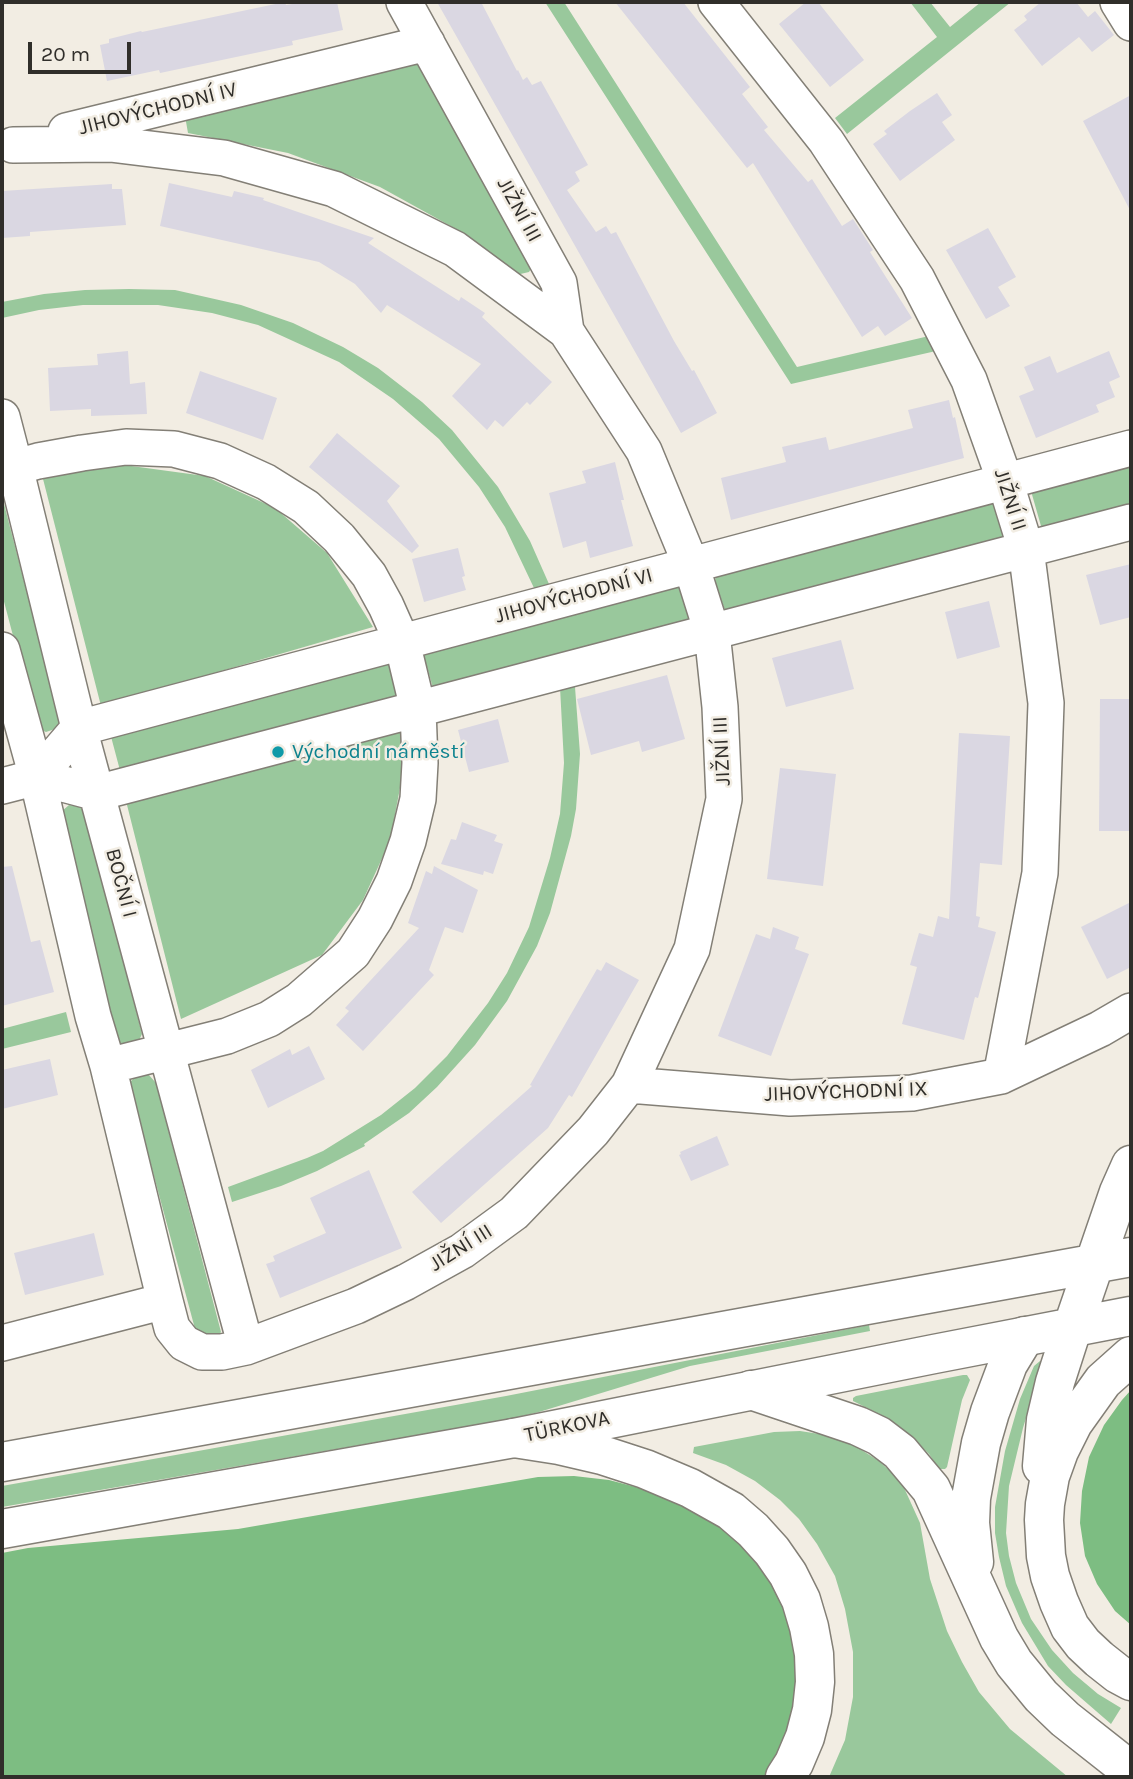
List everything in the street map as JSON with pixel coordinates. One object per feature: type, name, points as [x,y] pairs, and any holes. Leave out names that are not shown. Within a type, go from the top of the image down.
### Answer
[{"type":"main road","points":[[1131,1165],[1119,1192],[1113,1260],[1073,1326],[1055,1382],[1046,1420],[1041,1487],[1050,1576],[1070,1627],[1099,1659],[1131,1681]]},
{"type":"main road","points":[[984,1605],[971,1546],[971,1497],[990,1412],[1008,1364],[1025,1336],[1113,1260]]},
{"type":"main road","points":[[2,1462],[1113,1260]]},
{"type":"main road","name":"TÜRKOVA","points":[[2,1529],[514,1438],[1131,1316]]},
{"type":"main road","points":[[1044,1520],[1051,1476],[1059,1451],[1073,1423],[1103,1381],[1131,1356]]},
{"type":"main road","points":[[751,1390],[858,1426],[900,1452],[931,1489],[999,1637],[1014,1663],[1041,1696],[1065,1719],[1131,1771]]},
{"type":"main road","points":[[514,1438],[602,1455],[690,1488],[732,1511],[772,1550],[801,1600],[814,1654],[815,1682],[805,1737],[785,1777]]},
{"type":"street","name":"JIŽNÍ III","points":[[165,1301],[172,1328],[184,1343],[202,1352],[222,1352],[246,1347],[356,1306],[407,1282],[462,1251],[514,1213],[593,1131],[629,1085],[692,949],[724,799],[720,707],[712,632],[691,565],[644,451],[566,331],[559,283],[404,2]]},
{"type":"street","name":"JIŽNÍ II","points":[[716,2],[826,141],[917,279],[969,380],[1026,550],[1046,703],[1040,873],[1001,1076]]},
{"type":"street","points":[[1118,2],[1131,23]]},
{"type":"street","name":"JIHOVÝCHODNÍ IV","points":[[7,146],[427,43]]},
{"type":"street","name":"JIHOVÝCHODNÍ IV","points":[[7,146],[110,144],[224,158],[334,189],[455,249],[566,331]]},
{"type":"street","name":"BOČNÍ I","points":[[2,416],[9,469],[246,1347]]},
{"type":"street","points":[[9,469],[71,455],[126,447],[174,449],[219,461],[266,482],[306,507],[339,538],[369,575],[402,642],[418,709],[418,799],[408,841],[394,881],[375,919],[353,953],[299,1000],[269,1019],[227,1036],[108,1066]]},
{"type":"street","name":"JIHOVÝCHODNÍ VI","points":[[79,728],[1131,448]]},
{"type":"street","points":[[2,786],[37,777],[97,793],[1131,522]]},
{"type":"street","points":[[2,650],[37,777],[93,1016],[108,1066],[165,1301],[2,1343]]},
{"type":"street","points":[[37,777],[79,728]]},
{"type":"street","name":"JIHOVÝCHODNÍ IX","points":[[629,1085],[790,1098],[912,1093],[1001,1076],[1100,1029],[1131,1011]]},
{"type":"green space","points":[[545,2],[564,2],[797,367],[929,336],[936,351],[791,384]]},
{"type":"green space","points":[[910,2],[930,2],[950,27],[981,2],[1011,2],[847,134],[835,118],[937,37]]},
{"type":"green space","points":[[423,56],[534,264],[529,272],[516,275],[456,229],[380,187],[288,153],[188,133],[185,116]]},
{"type":"green space","points":[[129,289],[175,290],[241,305],[293,323],[343,347],[378,368],[422,402],[452,430],[498,487],[530,541],[549,584],[534,588],[505,527],[479,487],[439,439],[393,399],[339,362],[258,325],[212,313],[158,305],[83,305],[2,318],[2,302],[44,294]]},
{"type":"green space","points":[[1131,458],[1131,510],[1043,533],[1029,484]]},
{"type":"green space","points":[[124,465],[205,476],[275,508],[327,553],[373,627],[101,706],[42,475]]},
{"type":"green space","points":[[1001,493],[1017,540],[727,616],[715,582],[717,566]]},
{"type":"green space","points":[[2,496],[60,721],[55,729],[46,732],[39,729],[36,723],[2,594]]},
{"type":"green space","points":[[675,577],[697,618],[435,695],[421,646]]},
{"type":"green space","points":[[391,662],[400,699],[122,778],[109,729]]},
{"type":"green space","points":[[560,687],[575,687],[580,754],[576,809],[550,913],[537,946],[507,1001],[475,1045],[437,1087],[409,1113],[364,1144],[365,1146],[317,1171],[232,1202],[228,1187],[323,1151],[381,1115],[415,1088],[447,1056],[488,1003],[507,973],[529,927],[550,858],[560,814],[564,763]]},
{"type":"green space","points":[[402,732],[403,772],[390,841],[363,900],[322,955],[181,1019],[126,801]]},
{"type":"green space","points":[[69,805],[84,810],[142,1034],[136,1047],[119,1044],[59,818]]},
{"type":"green space","points":[[66,1012],[71,1032],[2,1049],[2,1029]]},
{"type":"green space","points":[[144,1073],[156,1083],[221,1332],[216,1340],[198,1340],[129,1083]]},
{"type":"green space","points":[[869,1325],[870,1331],[690,1366],[510,1419],[2,1507],[2,1486],[506,1396]]},
{"type":"green space","points":[[1040,1361],[1043,1362],[1009,1486],[1006,1533],[1009,1556],[1016,1583],[1031,1619],[1052,1650],[1073,1673],[1098,1694],[1121,1708],[1111,1724],[1048,1666],[1022,1623],[1006,1586],[999,1557],[995,1507],[1005,1451],[1020,1399],[1034,1366]]},
{"type":"green space","points":[[967,1375],[970,1380],[962,1400],[945,1469],[939,1469],[929,1454],[885,1417],[853,1401],[856,1396]]},
{"type":"green space","points":[[1131,1390],[1131,1625],[1115,1611],[1097,1584],[1085,1556],[1080,1523],[1082,1491],[1089,1457],[1104,1425]]},
{"type":"green space","points":[[800,1431],[826,1435],[852,1444],[879,1461],[901,1481],[920,1523],[930,1579],[947,1631],[962,1662],[979,1692],[1010,1729],[1068,1777],[829,1777],[845,1740],[853,1697],[853,1652],[845,1609],[835,1576],[799,1519],[780,1500],[755,1481],[726,1465],[693,1453],[694,1447],[774,1432]]},
{"type":"green space","points":[[574,1476],[609,1480],[651,1491],[710,1518],[739,1539],[760,1562],[791,1618],[798,1686],[793,1716],[770,1772],[765,1777],[2,1777],[2,1553],[28,1548],[238,1529],[538,1477]]},
{"type":"building","points":[[285,2],[286,5],[337,2],[343,30],[292,41],[293,45],[160,73],[159,70],[107,81],[100,45],[109,43],[109,39]]},
{"type":"building","points":[[437,2],[481,2],[523,80],[527,77],[532,85],[541,81],[588,165],[575,172],[580,181],[567,190],[596,232],[606,226],[611,234],[616,232],[674,341],[692,371],[694,370],[717,413],[681,433]]},
{"type":"building","points":[[615,2],[683,2],[750,87],[742,94],[768,127],[764,130],[808,182],[812,179],[842,226],[853,219],[873,250],[870,252],[912,318],[885,336],[878,326],[862,337],[753,163],[747,168]]},
{"type":"building","points":[[806,2],[818,2],[864,60],[830,87],[779,24]]},
{"type":"building","points":[[1041,2],[1076,2],[1088,17],[1095,11],[1114,35],[1092,52],[1079,37],[1042,66],[1014,30],[1027,20],[1024,16]]},
{"type":"building","points":[[937,93],[952,115],[942,122],[955,140],[900,181],[873,144],[887,134],[884,131]]},
{"type":"building","points":[[1131,95],[1131,212],[1083,121]]},
{"type":"building","points":[[169,183],[232,197],[234,191],[264,198],[263,200],[374,238],[368,243],[459,301],[461,297],[485,313],[482,317],[552,382],[530,405],[527,402],[503,427],[495,420],[487,430],[452,396],[481,364],[387,305],[381,313],[355,284],[319,262],[160,226]]},
{"type":"building","points":[[112,184],[112,189],[122,189],[126,225],[30,232],[30,236],[2,238],[2,191]]},
{"type":"building","points":[[988,228],[1016,277],[998,287],[1010,306],[986,319],[946,250]]},
{"type":"building","points":[[128,351],[130,384],[145,382],[147,414],[91,416],[91,409],[50,411],[48,368],[98,365],[97,354]]},
{"type":"building","points":[[1109,351],[1120,377],[1109,382],[1115,397],[1096,405],[1099,412],[1036,438],[1019,396],[1034,390],[1024,367],[1050,356],[1057,373]]},
{"type":"building","points":[[200,371],[277,398],[263,440],[186,413]]},
{"type":"building","points":[[949,400],[964,458],[731,520],[721,478],[786,462],[782,447],[826,437],[829,450],[913,428],[908,410]]},
{"type":"building","points":[[337,433],[400,486],[387,501],[419,546],[412,553],[309,467]]},
{"type":"building","points":[[615,462],[633,546],[590,558],[586,541],[563,548],[549,493],[586,483],[582,471]]},
{"type":"building","points":[[458,548],[466,590],[424,602],[412,559]]},
{"type":"building","points":[[1131,564],[1131,617],[1100,625],[1086,575]]},
{"type":"building","points":[[989,601],[1000,647],[957,659],[945,612]]},
{"type":"building","points":[[841,640],[854,689],[786,707],[772,658]]},
{"type":"building","points":[[667,675],[685,739],[642,752],[639,741],[591,755],[577,699]]},
{"type":"building","points":[[1100,699],[1131,699],[1131,831],[1099,831]]},
{"type":"building","points":[[498,719],[509,762],[469,772],[458,730]]},
{"type":"building","points":[[959,733],[1010,736],[1002,865],[980,863],[976,916],[980,917],[978,927],[996,932],[964,1040],[902,1024],[917,967],[910,965],[919,933],[933,937],[938,916],[949,919]]},
{"type":"building","points":[[780,768],[836,774],[823,886],[767,879]]},
{"type":"building","points":[[462,822],[497,835],[494,841],[503,844],[493,874],[484,871],[483,875],[441,864],[451,839],[456,840]]},
{"type":"building","points":[[12,866],[31,942],[40,940],[54,992],[2,1006],[2,867]]},
{"type":"building","points":[[434,866],[478,890],[463,933],[445,927],[429,970],[434,975],[363,1051],[336,1025],[349,1011],[345,1008],[419,928],[408,923],[426,871],[432,874]]},
{"type":"building","points":[[1131,902],[1131,967],[1107,979],[1081,927]]},
{"type":"building","points":[[773,927],[799,937],[795,949],[809,954],[771,1056],[718,1036],[756,934],[770,939]]},
{"type":"building","points":[[606,962],[639,980],[572,1097],[569,1095],[548,1128],[441,1223],[412,1192],[532,1086],[530,1085],[597,969],[601,971]]},
{"type":"building","points":[[309,1046],[325,1079],[268,1108],[251,1070],[290,1049],[292,1055]]},
{"type":"building","points":[[50,1059],[58,1095],[2,1109],[2,1070]]},
{"type":"building","points":[[717,1136],[729,1165],[691,1181],[680,1152]]},
{"type":"building","points":[[369,1170],[402,1248],[280,1298],[266,1264],[275,1261],[273,1256],[326,1233],[310,1198]]},
{"type":"building","points":[[94,1233],[104,1275],[25,1295],[14,1253]]},
{"type":"place","name":"Východní náměstí","points":[[278,752]]}]
